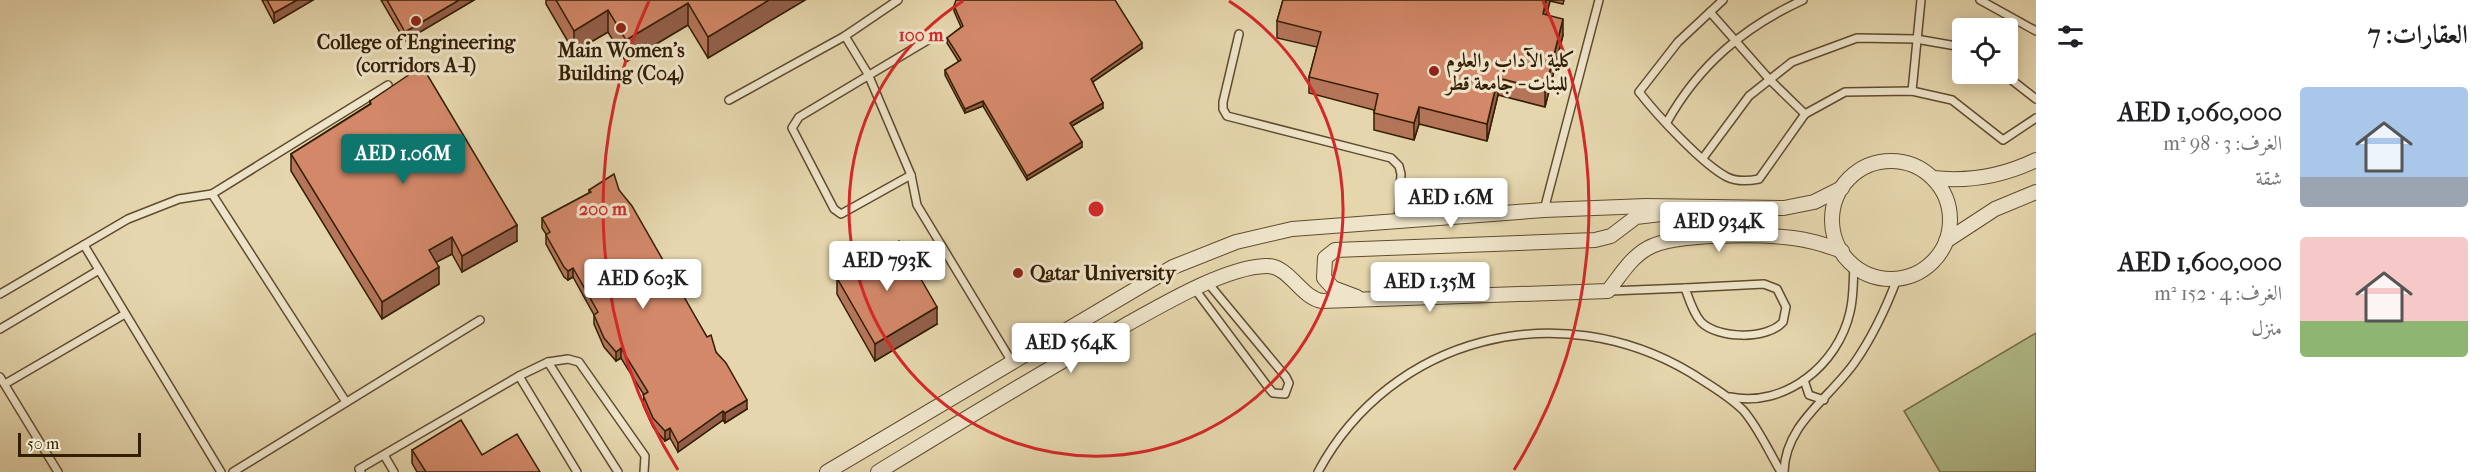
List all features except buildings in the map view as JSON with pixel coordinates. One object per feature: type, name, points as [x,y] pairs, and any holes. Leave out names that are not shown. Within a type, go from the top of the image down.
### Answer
[{"type":"street","points":[[1933,178],[1981,178],[2036,160]]},
{"type":"street","points":[[827,472],[1173,267],[1236,242],[1292,229],[1398,223],[1544,210],[1689,205],[1784,208],[1814,202],[1842,188],[1863,168],[1890,161],[1909,164],[1933,178],[1944,194],[1950,213],[1946,241],[1937,258],[1923,270],[1897,279],[1878,278],[1854,265],[1842,251],[1833,224],[1835,205],[1842,188]]},
{"type":"street","points":[[1946,241],[1986,214],[2036,192]]},
{"type":"street","points":[[1363,299],[1328,283],[1322,271],[1325,258],[1329,253],[1341,248],[1595,240],[1611,236],[1636,217],[1671,213],[1689,205]]},
{"type":"street","points":[[878,472],[1080,351],[1194,288],[1268,266],[1280,271],[1317,300],[1363,299],[1608,291],[1638,254],[1670,240],[1778,237],[1810,241],[1842,251]]},
{"type":"street","points":[[1068,328],[1080,351]]},
{"type":"lane","points":[[729,100],[845,36],[898,0]]},
{"type":"lane","points":[[1544,210],[1599,0]]},
{"type":"lane","points":[[1723,0],[1677,42],[1639,92],[1703,158],[1728,177],[1748,182],[1759,179],[1805,114],[1845,92],[1912,91],[1952,100],[2003,140],[2036,118]]},
{"type":"lane","points":[[1667,122],[1682,96],[1736,39],[1769,15],[1803,0]]},
{"type":"lane","points":[[1912,91],[1921,0]]},
{"type":"lane","points":[[1980,0],[2036,32]]},
{"type":"lane","points":[[1710,12],[1770,80],[1805,114]]},
{"type":"lane","points":[[911,175],[841,214],[834,209],[792,128],[799,117],[938,34]]},
{"type":"lane","points":[[1239,34],[1223,102],[1223,109],[1227,116],[1391,158],[1399,166],[1401,174],[1398,223]]},
{"type":"lane","points":[[845,36],[868,74],[911,175],[917,205],[1012,362]]},
{"type":"lane","points":[[1703,158],[1749,96],[1792,62],[1857,38],[1916,39],[1952,45]]},
{"type":"lane","points":[[2017,84],[2036,99]]},
{"type":"lane","points":[[0,294],[128,219],[165,203],[212,194],[388,85]]},
{"type":"lane","points":[[212,194],[346,402]]},
{"type":"lane","points":[[84,245],[221,472]]},
{"type":"lane","points":[[1726,397],[1749,400],[1773,397],[1804,380],[1828,357],[1845,328],[1853,296],[1854,265]]},
{"type":"lane","points":[[0,329],[99,270]]},
{"type":"lane","points":[[1782,472],[1790,440],[1804,419],[1824,400],[1867,343],[1897,279]]},
{"type":"lane","points":[[1194,288],[1273,393],[1285,394],[1289,383],[1286,377],[1208,283]]},
{"type":"lane","points":[[1608,291],[1684,288],[1771,286],[1777,289],[1785,300],[1786,315],[1778,327],[1765,333],[1719,332],[1700,321],[1684,288]]},
{"type":"lane","points":[[5,384],[125,314]]},
{"type":"lane","points":[[233,472],[480,320]]},
{"type":"lane","points":[[1318,472],[1355,419],[1392,385],[1413,371],[1457,349],[1506,336],[1539,333],[1581,334],[1629,344],[1676,364],[1726,397],[1751,421],[1782,472]]},
{"type":"lane","points":[[361,472],[359,469],[519,376],[548,362],[568,359],[579,362],[645,456],[644,472]]},
{"type":"lane","points":[[548,362],[618,472]]},
{"type":"lane","points":[[519,376],[577,472]]},
{"type":"lane","points":[[0,377],[58,472]]},
{"type":"lane","points":[[1804,380],[1809,395],[1824,400]]},
{"type":"lane","points":[[384,455],[394,472]]},
{"type":"green space","points":[[2036,333],[2036,472],[1940,472],[1904,411]]},
{"type":"place","name":"College of Engineering (corridors A-I)","points":[[416,21]]},
{"type":"place","name":"Main Women's Building (C04)","points":[[621,28]]},
{"type":"place","name":"كلية الآداب والعلوم للبنات - جامعة قطر","points":[[1434,71]]},
{"type":"place","name":"Qatar University","points":[[1018,273]]}]
